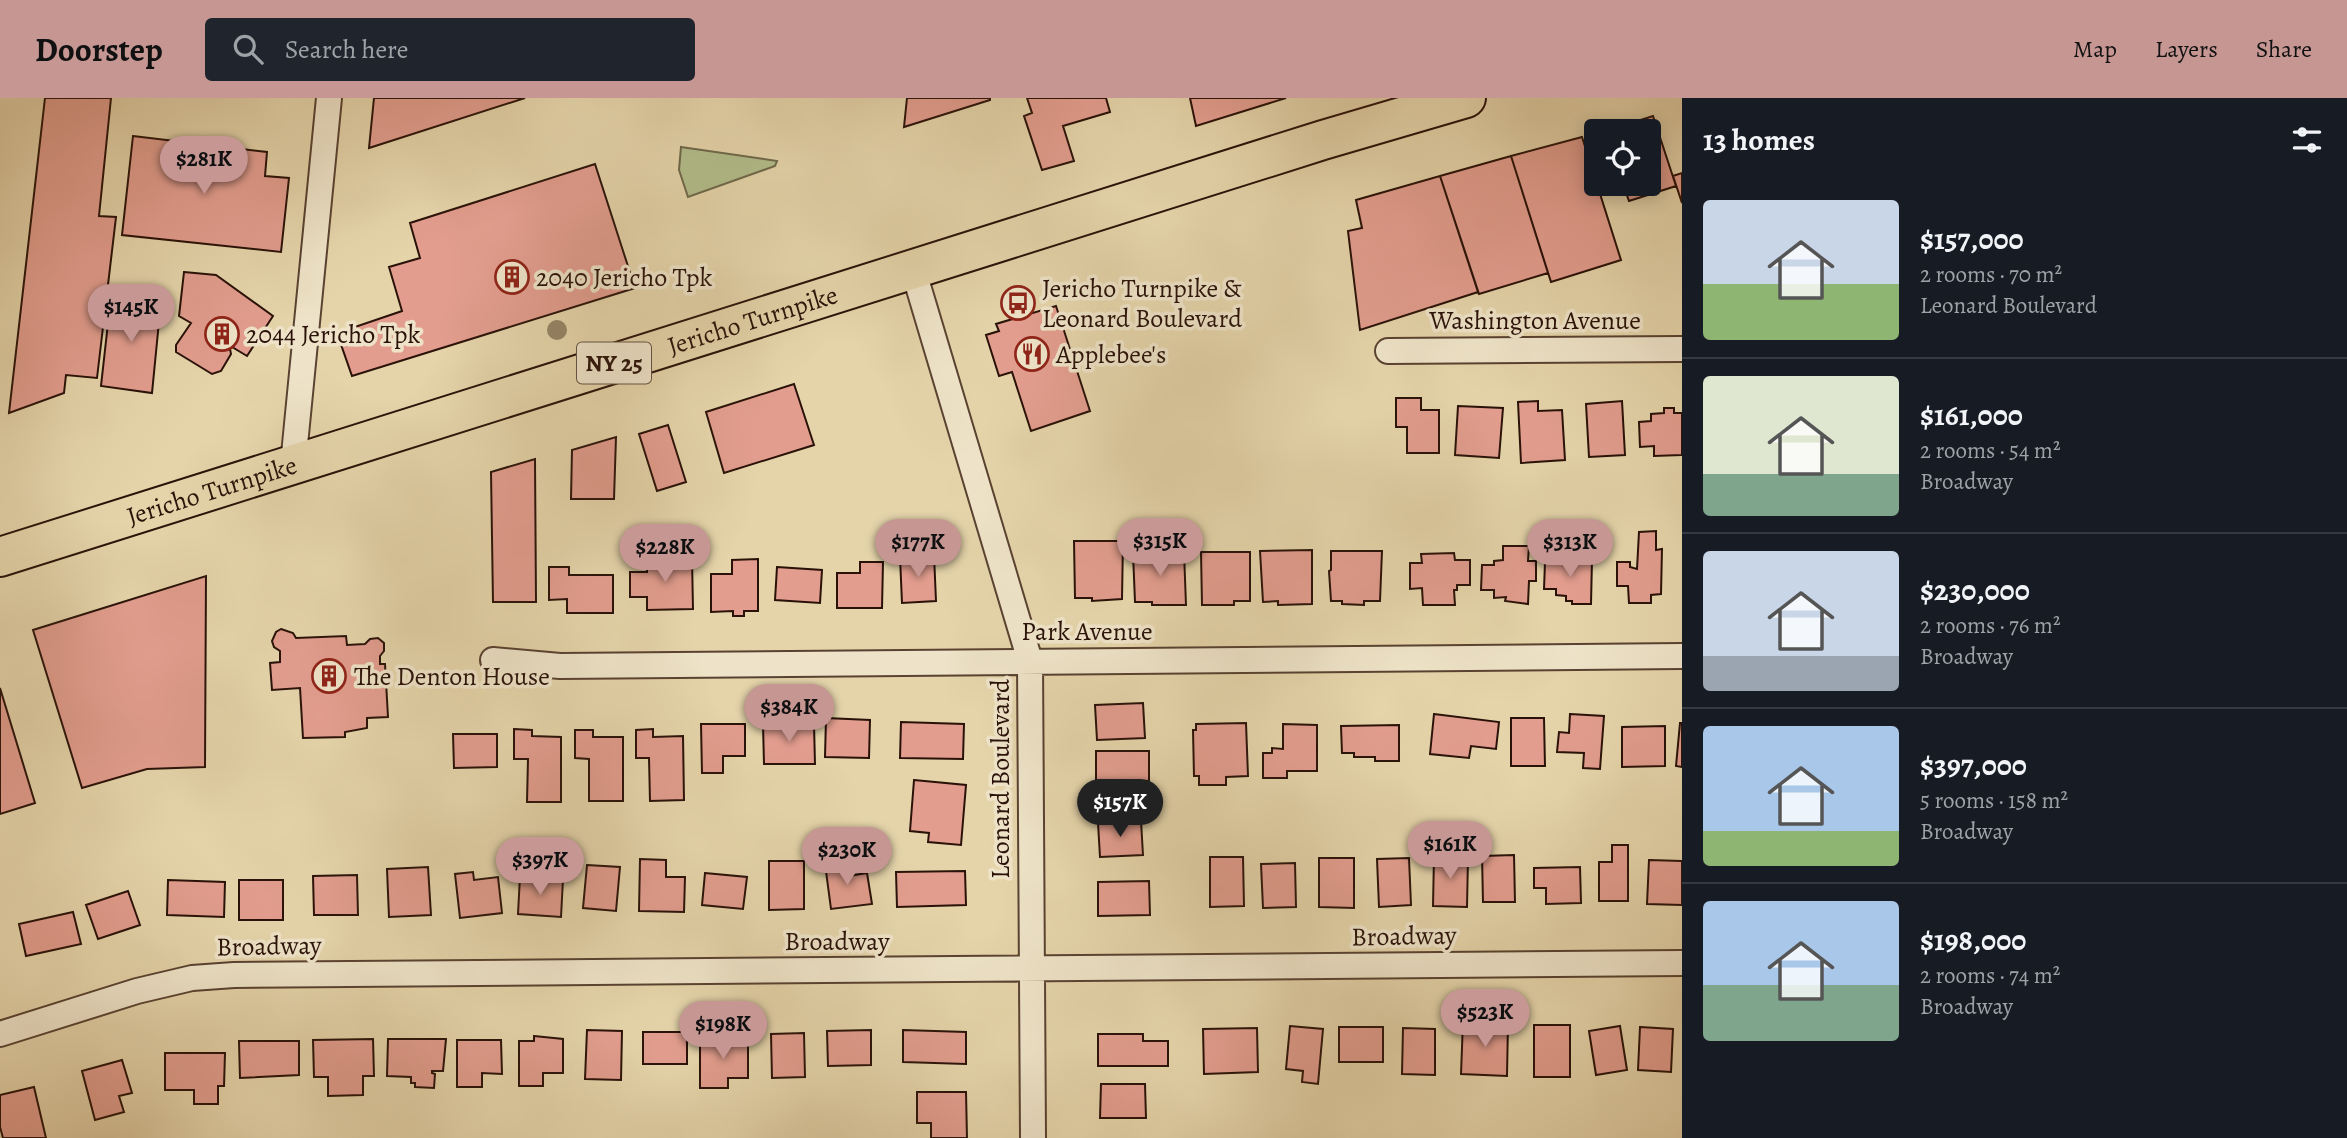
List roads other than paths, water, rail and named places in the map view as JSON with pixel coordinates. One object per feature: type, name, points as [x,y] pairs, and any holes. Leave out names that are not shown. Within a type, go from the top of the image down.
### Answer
[{"type":"main road","name":"Jericho Turnpike","points":[[0,558],[1374,124],[1466,98]]},
{"type":"street","points":[[293,465],[329,98]]},
{"type":"street","name":"Leonard Boulevard","points":[[913,269],[1030,661],[1033,1138]]},
{"type":"street","name":"Washington Avenue","points":[[1388,351],[1682,349]]},
{"type":"street","name":"Park Avenue","points":[[493,660],[560,666],[1682,656]]},
{"type":"street","name":"Broadway","points":[[0,1034],[137,991],[192,978],[234,975],[1682,963]]},
{"type":"place","name":"2040 Jericho Tpk","points":[[512,277]]},
{"type":"place","name":"Jericho Turnpike & Leonard Boulevard","points":[[1018,303]]},
{"type":"place","name":"2044 Jericho Tpk","points":[[222,334]]},
{"type":"place","name":"Applebee's","points":[[1032,354]]},
{"type":"place","name":"The Denton House","points":[[329,676]]}]
